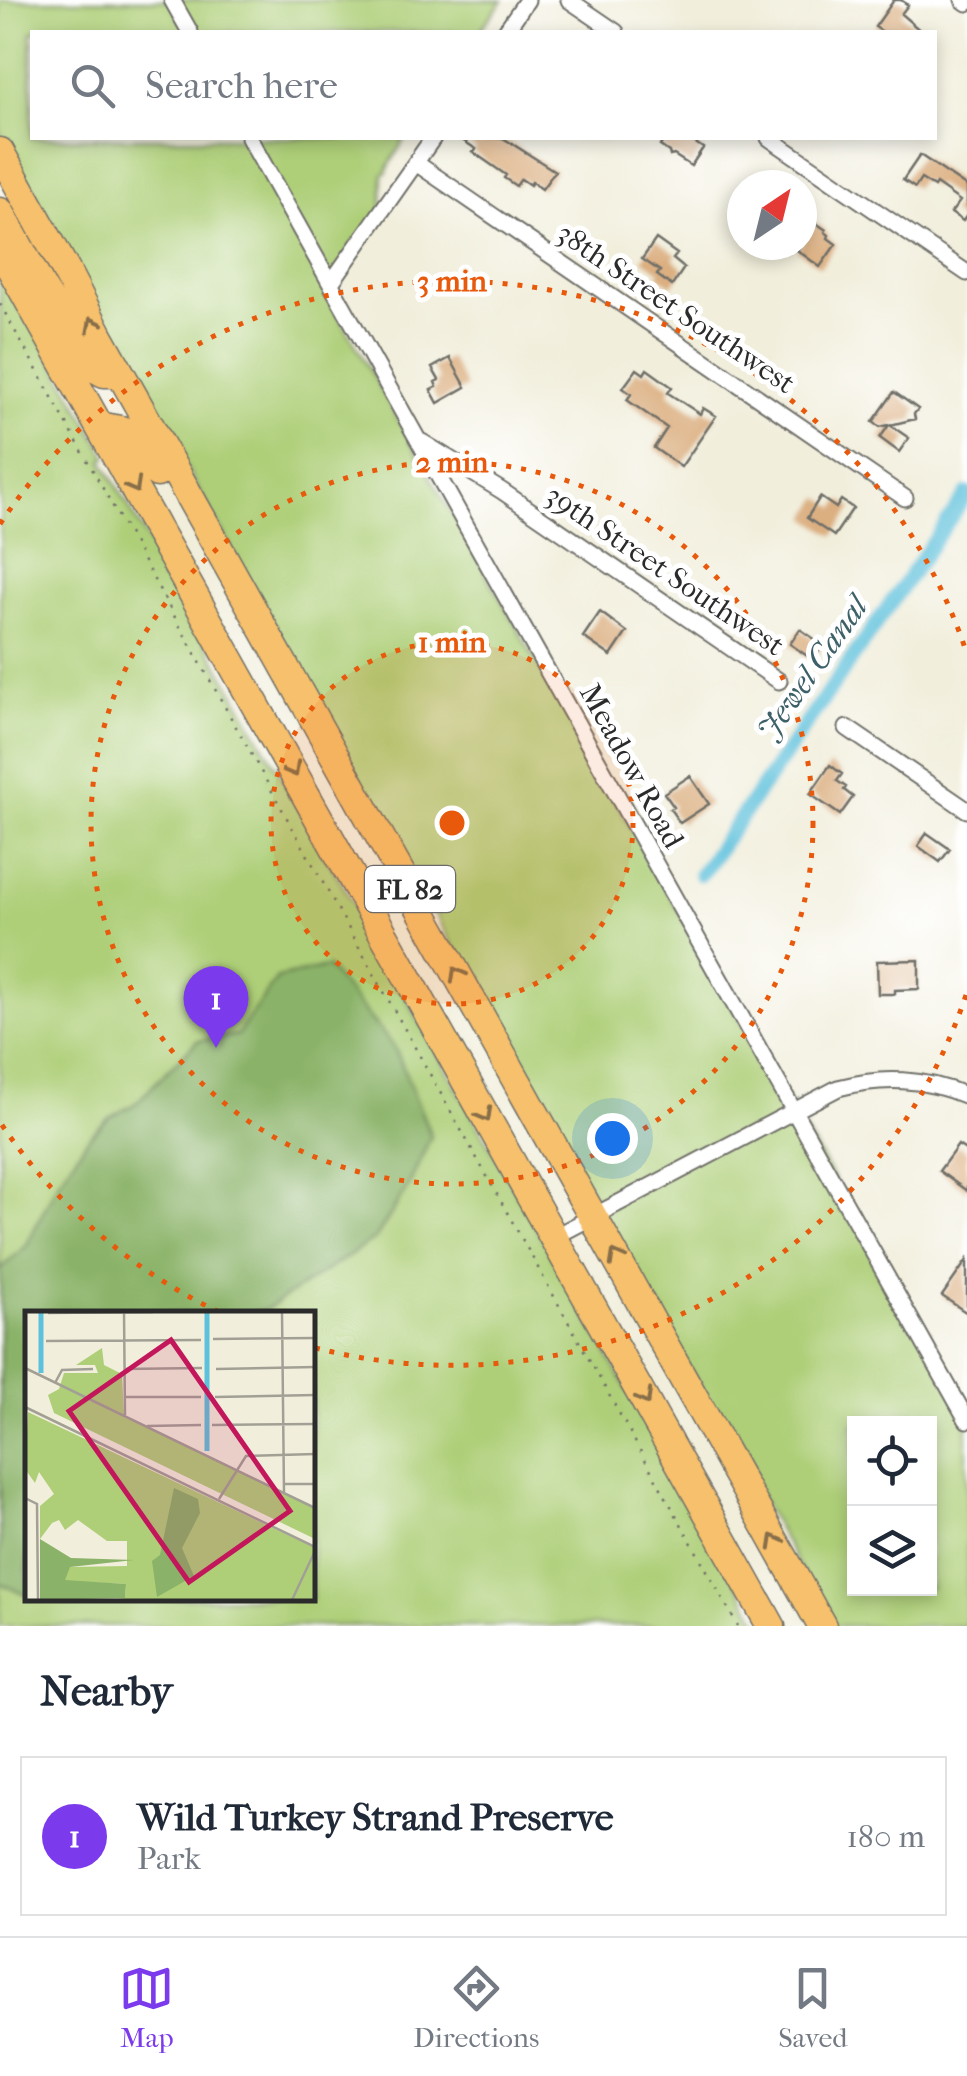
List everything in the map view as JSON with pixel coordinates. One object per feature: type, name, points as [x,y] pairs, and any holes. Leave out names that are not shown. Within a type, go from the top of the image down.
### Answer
[{"type":"highway","name":"FL 82","points":[[0,152],[822,1626]]},
{"type":"highway","points":[[0,212],[44,292],[85,355],[95,368],[120,373]]},
{"type":"highway","name":"FL 82","points":[[0,249],[771,1626]]},
{"type":"highway","points":[[99,426],[125,431],[143,450],[184,515],[255,644],[286,668]]},
{"type":"street","points":[[172,0],[189,30]]},
{"type":"street","points":[[505,30],[527,0]]},
{"type":"street","points":[[569,0],[613,30]]},
{"type":"street","name":"Meadow Road","points":[[250,140],[967,1420]]},
{"type":"street","points":[[331,283],[432,140]]},
{"type":"street","points":[[772,140],[967,273]]},
{"type":"street","name":"38th Street Southwest","points":[[416,163],[905,498]]},
{"type":"street","name":"39th Street Southwest","points":[[419,440],[502,491],[779,681]]},
{"type":"street","points":[[848,728],[967,810]]},
{"type":"street","points":[[554,1238],[838,1088],[883,1079],[930,1083],[967,1096]]},
{"type":"path","points":[[0,304],[738,1626]]},
{"type":"green space","points":[[0,0],[503,0],[480,30],[30,30],[30,140],[404,140],[383,174],[382,209],[352,255],[323,288],[967,1409],[967,1626],[832,1626],[0,134]]},
{"type":"green space","points":[[0,266],[107,457],[103,461],[761,1626],[0,1626]]},
{"type":"green space","points":[[327,967],[395,1048],[431,1136],[409,1185],[376,1238],[265,1310],[25,1311],[25,1595],[0,1583],[0,1269],[26,1246],[58,1182],[89,1137],[109,1118],[136,1103],[197,1041],[237,1035],[277,978]]},
{"type":"building","points":[[894,0],[901,0],[908,5],[901,14],[920,30],[880,30],[875,27]]},
{"type":"building","points":[[462,140],[506,140],[555,171],[542,189],[521,179],[516,186],[473,152],[476,149]]},
{"type":"building","points":[[664,140],[691,140],[703,148],[691,166],[660,146]]},
{"type":"building","points":[[920,155],[967,187],[967,215],[963,221],[951,213],[960,201],[936,184],[934,187],[921,179],[915,188],[903,180]]},
{"type":"building","points":[[817,224],[836,244],[820,267],[811,260],[817,260]]},
{"type":"building","points":[[656,239],[677,254],[673,259],[684,268],[672,286],[657,275],[660,271],[642,259]]},
{"type":"building","points":[[450,358],[466,387],[438,403],[431,390],[439,380],[432,368]]},
{"type":"building","points":[[637,369],[644,374],[647,369],[672,387],[668,393],[700,414],[703,408],[716,416],[681,467],[654,448],[667,428],[627,400],[631,394],[623,388]]},
{"type":"building","points":[[894,392],[918,409],[915,419],[890,425],[909,438],[899,452],[880,438],[889,425],[880,427],[873,422]]},
{"type":"building","points":[[820,497],[836,508],[841,500],[853,508],[834,536],[807,518]]},
{"type":"building","points":[[600,612],[627,632],[611,656],[583,637]]},
{"type":"building","points":[[800,629],[823,645],[813,660],[790,644]]},
{"type":"building","points":[[830,765],[842,774],[837,781],[853,797],[840,815],[810,794]]},
{"type":"building","points":[[690,776],[709,804],[680,823],[664,793]]},
{"type":"building","points":[[927,833],[950,849],[940,862],[918,846]]},
{"type":"building","points":[[919,960],[919,989],[878,994],[877,961]]},
{"type":"building","points":[[958,1145],[967,1151],[967,1191],[939,1171]]},
{"type":"building","points":[[967,1260],[967,1313],[942,1296]]},
{"type":"waterway","name":"Jewel Canal","points":[[701,874],[967,494]]},
{"type":"place","name":"Wild Turkey Strand Preserve","points":[[216,1048]]}]
